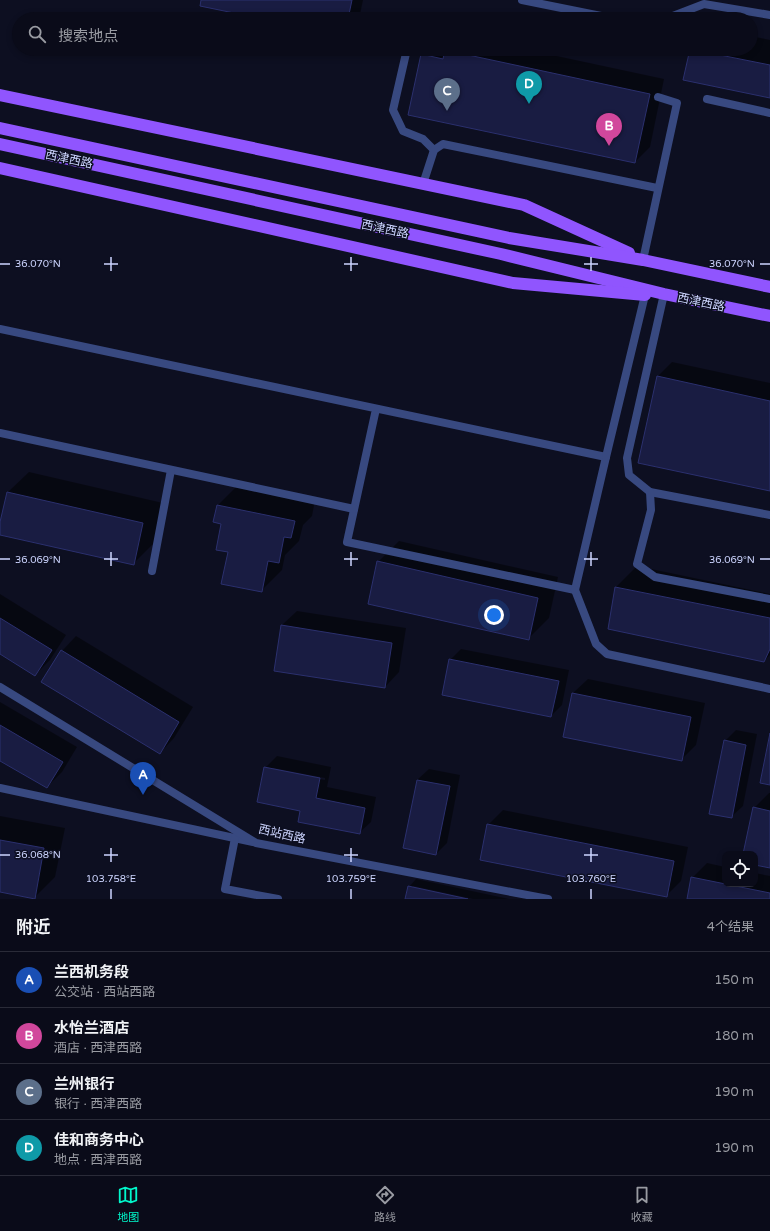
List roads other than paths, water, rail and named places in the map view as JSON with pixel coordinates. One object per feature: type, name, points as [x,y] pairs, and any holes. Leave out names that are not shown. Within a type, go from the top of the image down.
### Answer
[{"type":"main road","points":[[0,95],[524,205],[643,260]]},
{"type":"main road","name":"西津西路","points":[[0,128],[509,238],[643,260],[770,287]]},
{"type":"main road","name":"西津西路","points":[[0,144],[501,254],[664,294],[770,316]]},
{"type":"main road","points":[[0,168],[513,283],[644,295],[664,294]]},
{"type":"street","points":[[522,0],[581,12]]},
{"type":"street","points":[[683,12],[704,4],[752,12]]},
{"type":"street","points":[[758,13],[770,15]]},
{"type":"street","points":[[405,56],[392,110],[403,131],[423,139],[434,150]]},
{"type":"street","points":[[643,260],[657,188],[677,103],[658,97]]},
{"type":"street","points":[[707,99],[770,113]]},
{"type":"street","points":[[423,184],[434,150],[443,144],[657,188]]},
{"type":"street","points":[[664,294],[627,458],[629,475],[650,492],[770,515]]},
{"type":"street","points":[[644,295],[575,590],[596,644],[607,654],[770,689]]},
{"type":"street","points":[[0,329],[606,457]]},
{"type":"street","points":[[376,409],[347,542],[575,590]]},
{"type":"street","points":[[0,433],[354,509]]},
{"type":"street","points":[[152,571],[171,470]]},
{"type":"street","points":[[650,492],[652,510],[637,564],[655,576],[770,600]]},
{"type":"street","name":"西站西路","points":[[0,687],[256,843],[548,899]]},
{"type":"street","points":[[0,788],[256,843]]},
{"type":"street","points":[[235,838],[225,889],[278,899]]},
{"type":"place","name":"佳和商务中心","points":[[529,104]]},
{"type":"place","name":"兰州银行","points":[[447,111]]},
{"type":"place","name":"水怡兰酒店","points":[[609,146]]},
{"type":"place","name":"兰西机务段","points":[[143,795]]}]
